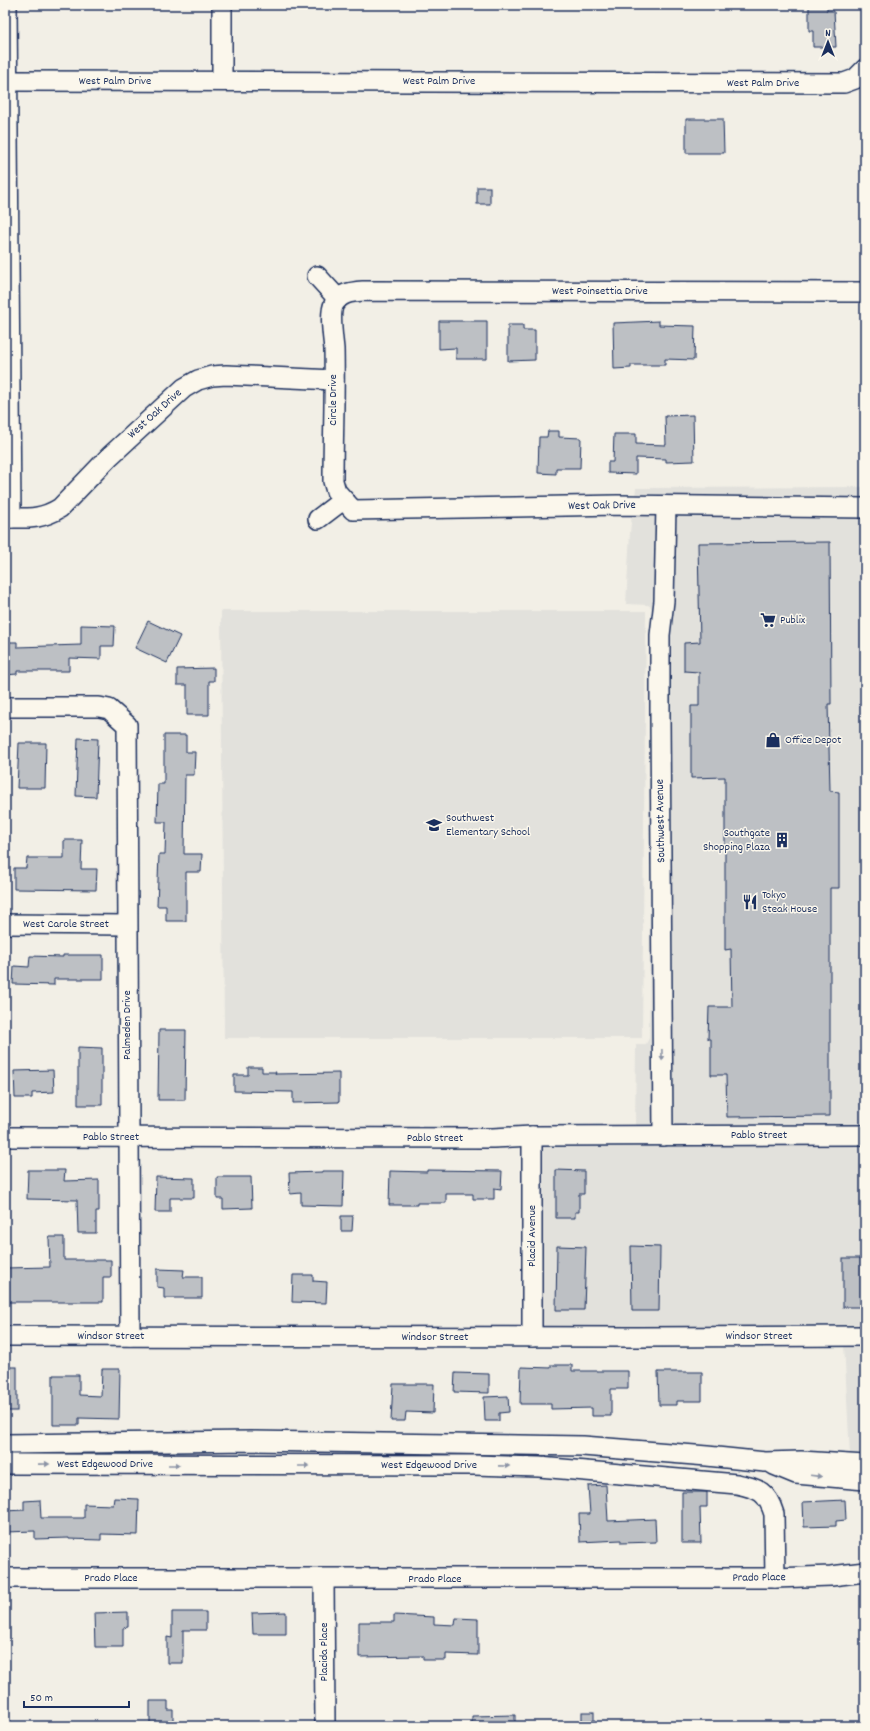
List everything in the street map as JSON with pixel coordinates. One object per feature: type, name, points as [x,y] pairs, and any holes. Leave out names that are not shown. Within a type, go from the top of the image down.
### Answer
[{"type":"street","points":[[7,5],[8,518]]},
{"type":"street","points":[[222,5],[222,81]]},
{"type":"street","name":"West Palm Drive","points":[[8,81],[844,83],[855,78],[865,70]]},
{"type":"street","points":[[317,276],[338,299]]},
{"type":"street","name":"West Poinsettia Drive","points":[[338,299],[349,292],[363,290],[865,292]]},
{"type":"street","name":"Circle Drive","points":[[338,299],[333,305],[332,316],[334,380],[333,480],[336,491],[343,500]]},
{"type":"street","name":"West Oak Drive","points":[[8,518],[37,518],[50,515],[60,508],[136,431],[184,388],[198,380],[212,376],[226,375],[334,380]]},
{"type":"street","points":[[318,519],[343,500]]},
{"type":"street","name":"West Oak Drive","points":[[343,500],[353,510],[666,506],[865,508]]},
{"type":"street","name":"Southwest Avenue","points":[[663,1136],[661,1016],[660,642],[664,601],[666,506]]},
{"type":"street","name":"Palmeden Drive","points":[[5,707],[99,706],[109,709],[127,725],[130,1336]]},
{"type":"street","name":"West Carole Street","points":[[5,924],[127,925]]},
{"type":"street","name":"Pablo Street","points":[[5,1137],[493,1138],[532,1136],[865,1135]]},
{"type":"street","name":"Placid Avenue","points":[[532,1136],[532,1337]]},
{"type":"street","name":"Windsor Street","points":[[5,1336],[865,1336]]},
{"type":"street","name":"West Edgewood Drive","points":[[5,1444],[251,1441],[567,1445],[765,1462],[801,1460],[865,1465]]},
{"type":"street","name":"West Edgewood Drive","points":[[5,1450],[46,1444]]},
{"type":"street","name":"West Edgewood Drive","points":[[765,1462],[796,1474],[865,1480]]},
{"type":"street","name":"West Edgewood Drive","points":[[5,1464],[525,1466],[737,1484],[757,1489],[766,1495],[771,1504],[774,1514],[775,1578]]},
{"type":"street","name":"Prado Place","points":[[5,1578],[775,1578],[831,1576],[865,1572]]},
{"type":"street","name":"Placida Place","points":[[324,1579],[325,1726]]},
{"type":"shaded area","points":[[865,487],[865,500],[635,497],[636,488]]},
{"type":"shaded area","points":[[632,513],[658,514],[656,1127],[635,1127],[636,1045],[646,1044],[649,1038],[652,612],[651,607],[648,605],[626,604]]},
{"type":"shaded area","points":[[673,514],[865,517],[865,1127],[670,1127],[667,717]]},
{"type":"shaded area","name":"Southwest Elementary School","points":[[221,611],[646,611],[642,1038],[224,1038]]},
{"type":"shaded area","points":[[865,1143],[865,1328],[539,1328],[539,1145]]},
{"type":"shaded area","points":[[844,1344],[865,1344],[865,1457],[850,1456]]},
{"type":"building","points":[[809,5],[827,5],[827,11],[834,11],[836,47],[813,47],[813,31],[809,31]]},
{"type":"building","points":[[686,119],[723,119],[724,153],[686,153]]},
{"type":"building","points":[[477,187],[490,187],[490,204],[477,204]]},
{"type":"building","points":[[439,321],[487,321],[487,359],[456,359],[456,348],[439,349]]},
{"type":"building","points":[[659,321],[659,325],[695,326],[694,360],[665,359],[665,365],[631,365],[631,368],[614,369],[613,323]]},
{"type":"building","points":[[508,325],[523,325],[523,330],[535,330],[535,360],[508,361]]},
{"type":"building","points":[[693,415],[694,461],[666,462],[666,459],[636,458],[636,474],[608,473],[608,462],[613,462],[614,434],[636,434],[636,444],[666,445],[665,416]]},
{"type":"building","points":[[548,431],[559,431],[559,437],[581,438],[580,468],[556,468],[556,474],[538,473],[539,437],[547,437]]},
{"type":"building","name":"Southgate Shopping Plaza","points":[[830,542],[831,704],[828,704],[830,791],[839,792],[839,888],[830,888],[830,1116],[727,1117],[726,1075],[711,1075],[711,1039],[708,1039],[709,1007],[732,1007],[731,949],[725,950],[725,777],[691,778],[691,706],[699,706],[699,672],[684,671],[684,643],[700,642],[698,543]]},
{"type":"building","points":[[148,621],[180,636],[167,663],[135,648]]},
{"type":"building","points":[[81,625],[115,626],[114,646],[101,646],[101,659],[69,658],[69,671],[17,671],[17,674],[5,675],[5,642],[17,642],[17,647],[81,645]]},
{"type":"building","points":[[214,668],[214,681],[209,681],[209,715],[187,715],[187,685],[177,685],[177,669]]},
{"type":"building","points":[[164,735],[186,735],[186,752],[195,752],[194,775],[185,775],[184,854],[202,854],[201,872],[186,872],[186,921],[166,921],[166,906],[157,906],[159,854],[165,854],[166,822],[157,822],[158,784],[164,784]]},
{"type":"building","points":[[78,738],[98,739],[96,797],[76,796]]},
{"type":"building","points":[[19,743],[46,743],[45,788],[17,788]]},
{"type":"building","points":[[64,840],[82,840],[81,869],[97,869],[96,890],[14,889],[14,868],[26,868],[27,858],[64,858]]},
{"type":"building","points":[[63,955],[103,955],[103,979],[54,979],[54,985],[13,984],[14,966],[29,967],[30,956],[63,957]]},
{"type":"building","points":[[159,1030],[186,1030],[185,1100],[158,1100]]},
{"type":"building","points":[[78,1047],[102,1048],[102,1105],[78,1105]]},
{"type":"building","points":[[248,1067],[262,1067],[262,1072],[276,1072],[275,1074],[339,1073],[339,1102],[293,1103],[293,1092],[234,1091],[234,1075],[248,1075]]},
{"type":"building","points":[[53,1070],[54,1092],[32,1093],[32,1098],[15,1098],[14,1071]]},
{"type":"building","points":[[28,1170],[65,1170],[64,1181],[99,1180],[99,1212],[96,1212],[96,1233],[78,1233],[77,1200],[27,1199]]},
{"type":"building","points":[[427,1170],[502,1171],[501,1189],[494,1188],[494,1199],[473,1199],[473,1194],[446,1194],[446,1203],[389,1205],[390,1171],[427,1172]]},
{"type":"building","points":[[556,1170],[584,1171],[584,1194],[579,1194],[579,1212],[575,1212],[575,1218],[556,1218]]},
{"type":"building","points":[[344,1171],[343,1206],[301,1205],[301,1193],[290,1194],[289,1173]]},
{"type":"building","points":[[156,1177],[194,1178],[194,1198],[170,1198],[170,1212],[155,1212]]},
{"type":"building","points":[[217,1177],[251,1177],[252,1208],[223,1209],[223,1199],[217,1199]]},
{"type":"building","points":[[341,1216],[353,1216],[352,1231],[341,1231]]},
{"type":"building","points":[[49,1237],[64,1237],[64,1260],[111,1260],[111,1277],[103,1277],[103,1302],[6,1302],[5,1268],[50,1267]]},
{"type":"building","points":[[557,1246],[586,1247],[584,1310],[556,1310]]},
{"type":"building","points":[[631,1246],[660,1247],[659,1311],[632,1311]]},
{"type":"building","points":[[843,1258],[865,1258],[865,1307],[843,1307]]},
{"type":"building","points":[[157,1269],[184,1270],[183,1277],[202,1277],[202,1298],[164,1298],[164,1288],[157,1287]]},
{"type":"building","points":[[293,1275],[313,1275],[313,1281],[327,1282],[326,1303],[292,1302]]},
{"type":"building","points":[[551,1365],[572,1365],[572,1371],[628,1371],[628,1389],[611,1389],[611,1416],[592,1416],[592,1408],[551,1409],[551,1404],[520,1404],[521,1367],[551,1368]]},
{"type":"building","points":[[5,1367],[17,1367],[17,1411],[5,1411]]},
{"type":"building","points":[[102,1369],[120,1369],[119,1419],[79,1418],[79,1425],[53,1425],[53,1375],[79,1375],[79,1395],[101,1396]]},
{"type":"building","points":[[658,1372],[702,1372],[702,1401],[677,1401],[677,1405],[659,1405]]},
{"type":"building","points":[[455,1373],[489,1374],[489,1393],[454,1392]]},
{"type":"building","points":[[393,1384],[434,1384],[433,1413],[406,1412],[405,1421],[391,1421]]},
{"type":"building","points":[[508,1396],[509,1412],[499,1413],[499,1421],[485,1421],[484,1397]]},
{"type":"building","points":[[606,1485],[608,1521],[655,1519],[656,1542],[621,1543],[621,1540],[580,1542],[579,1514],[590,1514],[588,1486]]},
{"type":"building","points":[[682,1492],[707,1492],[707,1507],[700,1507],[701,1543],[682,1543]]},
{"type":"building","points":[[114,1498],[139,1499],[138,1535],[101,1534],[101,1540],[69,1538],[35,1539],[35,1531],[5,1532],[5,1511],[24,1510],[24,1501],[40,1500],[41,1518],[84,1518],[84,1504],[113,1505]]},
{"type":"building","points":[[845,1500],[846,1520],[836,1521],[836,1526],[804,1527],[803,1502]]},
{"type":"building","points":[[128,1612],[128,1627],[123,1628],[123,1647],[95,1647],[94,1613]]},
{"type":"building","points":[[172,1612],[206,1612],[206,1630],[183,1630],[183,1663],[167,1663],[167,1637],[172,1638]]},
{"type":"building","points":[[286,1612],[286,1634],[253,1634],[252,1613]]},
{"type":"building","points":[[394,1615],[434,1617],[434,1624],[455,1625],[456,1618],[478,1619],[478,1655],[446,1654],[446,1660],[423,1660],[423,1656],[359,1657],[359,1622],[394,1622]]},
{"type":"building","points":[[150,1701],[168,1701],[168,1710],[173,1710],[173,1726],[150,1726]]},
{"type":"building","points":[[582,1712],[594,1712],[594,1726],[582,1726]]},
{"type":"building","points":[[515,1715],[515,1726],[472,1726],[472,1716]]},
{"type":"place","name":"Publix","points":[[768,620]]},
{"type":"place","name":"Office Depot","points":[[773,740]]},
{"type":"place","name":"Southwest Elementary School","points":[[434,825]]},
{"type":"place","name":"Southgate Shopping Plaza","points":[[782,840]]},
{"type":"place","name":"Tokyo Steak House","points":[[750,902]]}]
